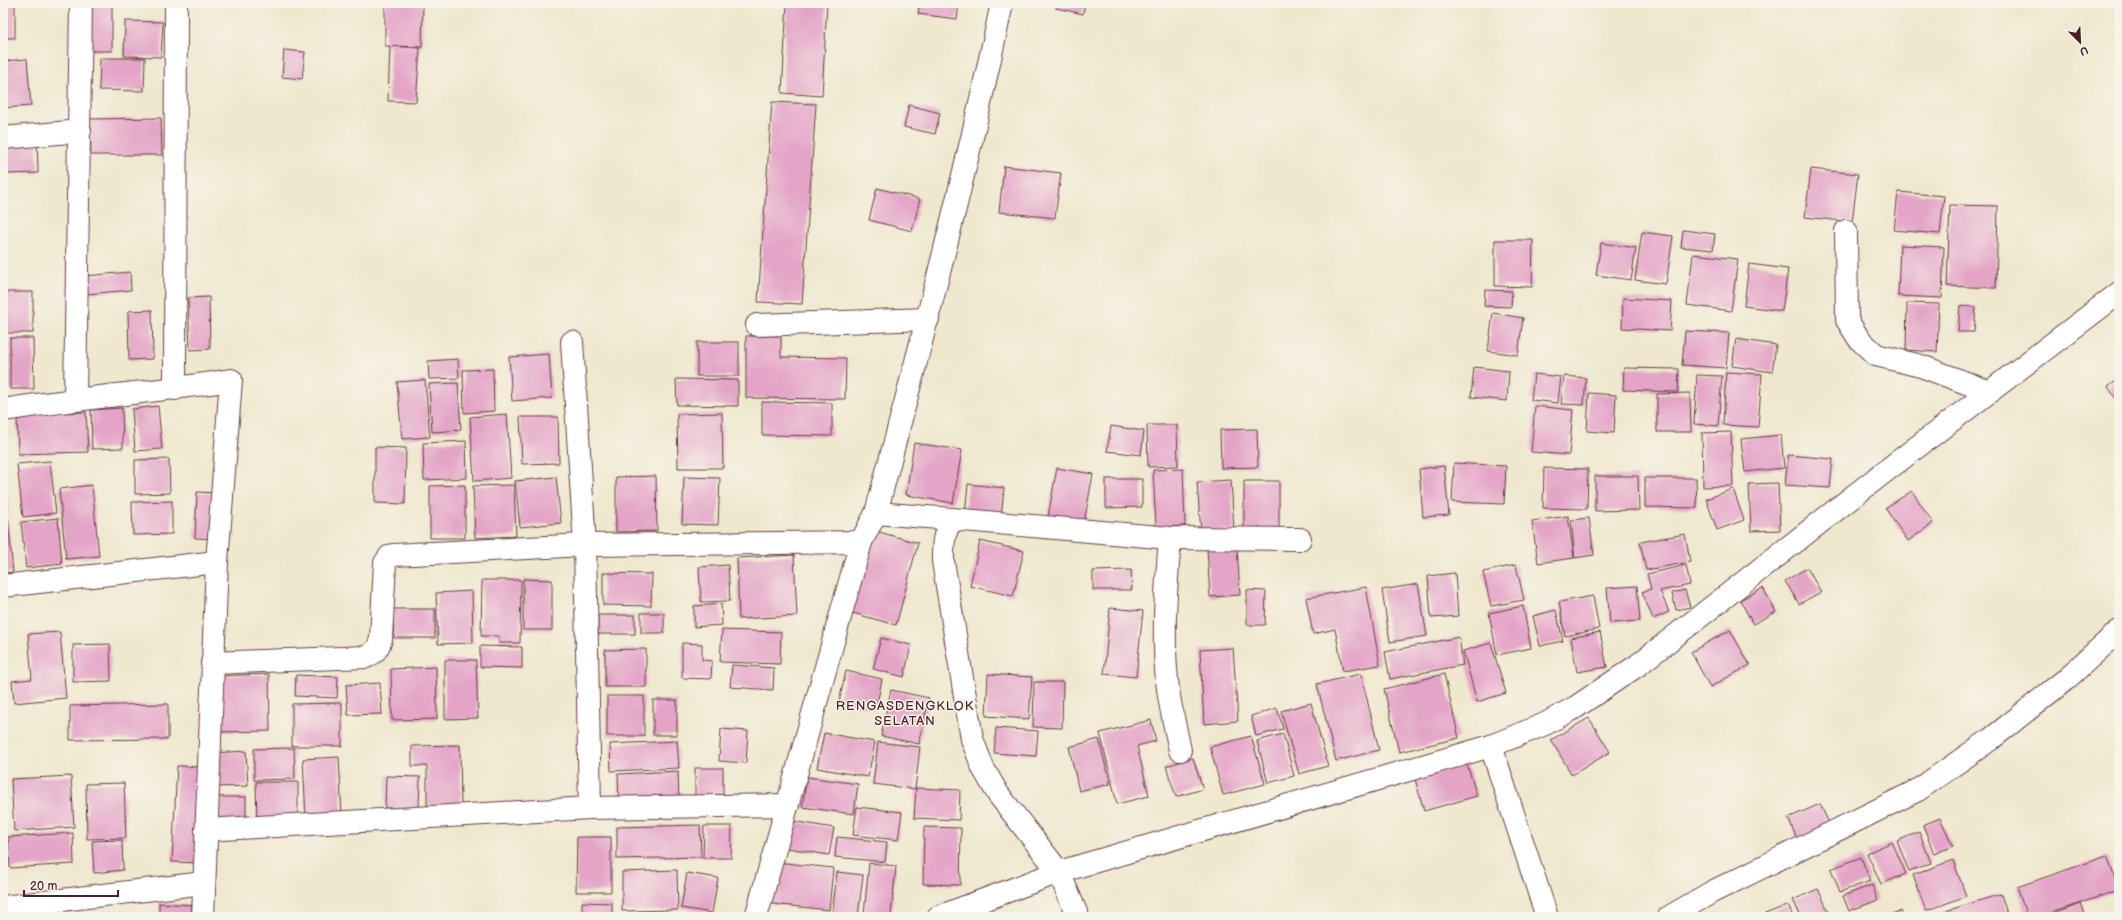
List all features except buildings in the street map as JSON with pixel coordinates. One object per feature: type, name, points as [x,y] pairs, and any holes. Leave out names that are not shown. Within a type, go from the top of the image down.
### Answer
[{"type":"street","points":[[75,398],[81,3]]},
{"type":"street","points":[[174,389],[176,3]]},
{"type":"street","points":[[756,917],[861,542],[876,513],[928,319],[979,110],[1002,3]]},
{"type":"street","points":[[3,138],[80,131]]},
{"type":"street","points":[[1846,231],[1847,320],[1859,340],[1876,355],[1921,366],[1990,392]]},
{"type":"street","points":[[938,917],[1059,872],[1492,746],[1545,724],[1576,707],[1638,665],[1883,473],[2119,293]]},
{"type":"street","points":[[757,325],[928,319]]},
{"type":"street","points":[[572,342],[585,545],[590,808]]},
{"type":"street","points":[[3,410],[75,398],[174,389],[231,380],[217,562],[202,917]]},
{"type":"street","points":[[876,513],[1170,538],[1300,539]]},
{"type":"street","points":[[952,519],[944,532],[942,540],[943,561],[972,739],[983,768],[998,794],[1059,872],[1078,917]]},
{"type":"street","points":[[1170,538],[1166,606],[1166,648],[1169,695],[1180,750]]},
{"type":"street","points":[[212,663],[366,657],[371,654],[379,646],[381,639],[385,563],[390,556],[585,545],[861,542]]},
{"type":"street","points":[[3,586],[217,562]]},
{"type":"street","points":[[1669,917],[1712,892],[1918,790],[1952,768],[1997,734],[2065,680],[2119,631]]},
{"type":"street","points":[[1492,746],[1548,917]]},
{"type":"street","points":[[206,830],[590,808],[788,805]]},
{"type":"street","points":[[3,907],[204,883]]},
{"type":"district","name":"RENGASDENGKLOK SELATAN","points":[[905,712]]}]
